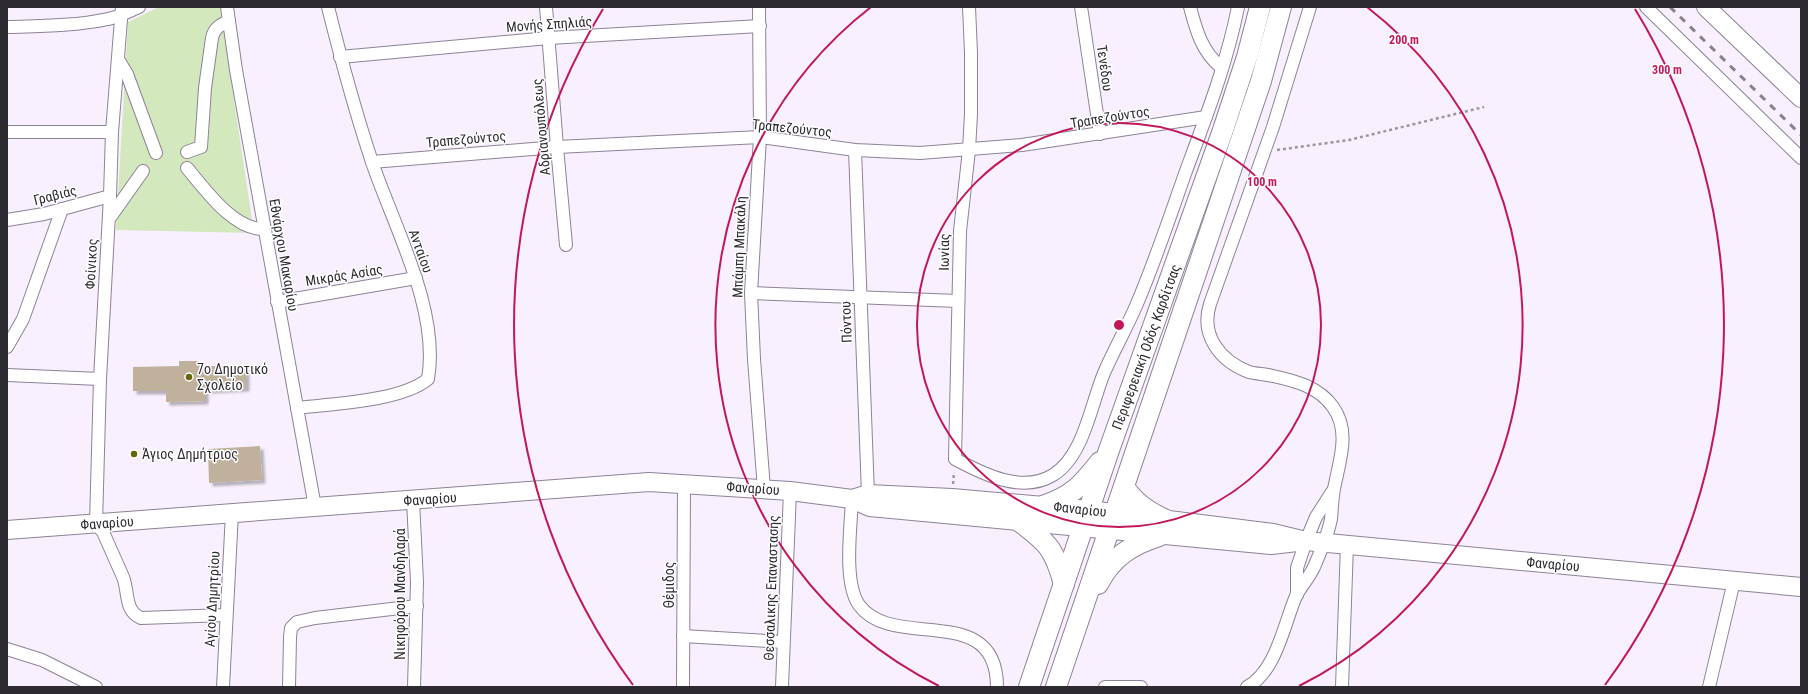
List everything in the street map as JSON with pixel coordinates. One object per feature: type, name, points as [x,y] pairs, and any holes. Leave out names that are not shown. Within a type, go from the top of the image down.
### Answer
[{"type":"main road","name":"Περιφερειακή Οδός Καρδίτσας","points":[[1029,687],[1109,450],[1223,130],[1247,57],[1260,7]]},
{"type":"main road","name":"Περιφερειακή Οδός Καρδίτσας","points":[[1056,687],[1261,82],[1281,7]]},
{"type":"main road","points":[[1706,7],[1801,98]]},
{"type":"main road","points":[[1043,506],[1067,496],[1080,487],[1109,450]]},
{"type":"main road","name":"Φαναρίου","points":[[7,530],[649,482],[684,483],[860,496],[952,498],[1043,506],[1086,519]]},
{"type":"main road","points":[[1083,608],[1093,594],[1105,571],[1115,560],[1125,551],[1162,528],[1132,498],[1124,487]]},
{"type":"main road","name":"Φαναρίου","points":[[860,496],[870,507],[1019,521],[1086,519],[1272,539],[1801,587]]},
{"type":"main road","points":[[1019,521],[1042,539],[1050,548],[1058,562],[1064,584]]},
{"type":"street","points":[[7,27],[109,19],[122,11],[140,7]]},
{"type":"street","name":"Εθνάρχου Μακαρίου","points":[[227,7],[236,70],[315,507]]},
{"type":"street","name":"Ανταίου","points":[[297,408],[395,394],[419,386],[428,379],[430,352],[416,278],[372,162],[340,57],[328,7]]},
{"type":"street","name":"Αδριανουπόλεως","points":[[546,7],[566,245]]},
{"type":"street","name":"Μπάμπη Μπακάλη","points":[[759,7],[760,137],[751,294],[754,359],[764,489]]},
{"type":"street","name":"Ιωνίας","points":[[955,459],[960,231],[969,150],[971,73],[969,7]]},
{"type":"street","name":"Τενέδου","points":[[1081,7],[1100,134]]},
{"type":"street","points":[[1190,7],[1195,27],[1204,49],[1221,67]]},
{"type":"street","points":[[955,459],[995,478],[1019,482],[1044,480],[1054,475],[1068,461],[1078,445],[1102,379],[1142,291],[1206,117],[1238,7]]},
{"type":"street","points":[[1297,595],[1296,568],[1330,520],[1343,441],[1340,420],[1333,406],[1322,395],[1308,386],[1273,376],[1252,373],[1237,366],[1216,349],[1207,329],[1207,316],[1264,151],[1310,7]]},
{"type":"street","points":[[1646,7],[1801,158]]},
{"type":"street","name":"Φοίνικος","points":[[96,524],[100,379],[109,220],[112,132],[122,11]]},
{"type":"street","points":[[187,152],[201,147],[205,88],[213,33],[220,24],[229,21]]},
{"type":"street","name":"Μονής Σπηλιάς","points":[[340,57],[549,38],[760,26]]},
{"type":"street","points":[[118,59],[127,74],[156,154]]},
{"type":"street","name":"Τραπεζούντος","points":[[372,162],[557,147],[760,137],[855,150],[901,153],[969,150],[1022,145],[1206,117]]},
{"type":"street","points":[[7,132],[112,132]]},
{"type":"street","name":"Πόντου","points":[[855,150],[860,298],[860,496],[850,578],[859,604],[865,611],[882,621],[901,626],[950,631],[977,642],[984,648],[993,664],[997,678],[997,687]]},
{"type":"street","points":[[187,168],[226,212],[246,226],[253,229],[265,229]]},
{"type":"street","points":[[109,220],[143,171]]},
{"type":"street","name":"Γραβιάς","points":[[7,220],[62,209],[110,196]]},
{"type":"street","points":[[8,345],[23,319],[62,209]]},
{"type":"street","name":"Μικράς Ασίας","points":[[277,302],[416,278]]},
{"type":"street","points":[[751,294],[958,301]]},
{"type":"street","points":[[7,375],[100,379]]},
{"type":"street","name":"Θέμιδος","points":[[682,687],[684,483]]},
{"type":"street","points":[[1247,687],[1259,678],[1269,664],[1297,595],[1313,569],[1316,517],[1334,490]]},
{"type":"street","name":"Θεσσαλικης Επαναστασης","points":[[782,687],[790,491]]},
{"type":"street","name":"Νικηφόρου Μανδηλαρά","points":[[413,500],[417,606],[414,687]]},
{"type":"street","name":"Αγίου Δημητρίου","points":[[222,687],[232,513]]},
{"type":"street","points":[[96,524],[103,532],[123,577],[129,608],[134,615],[141,618],[226,616]]},
{"type":"street","points":[[1342,687],[1347,545]]},
{"type":"street","points":[[1709,687],[1734,581]]},
{"type":"street","points":[[289,687],[291,628],[297,622],[315,618],[417,606]]},
{"type":"street","points":[[683,636],[784,642]]},
{"type":"street","points":[[7,649],[42,660],[96,687]]},
{"type":"street","points":[[1105,687],[1141,687]]},
{"type":"path","points":[[1264,151],[1349,140],[1484,107]]},
{"type":"path","points":[[952,498],[955,459]]},
{"type":"green space","points":[[159,7],[220,7],[254,233],[116,230],[128,22]]},
{"type":"building","name":"7ο Δημοτικό Σχολείο","points":[[179,361],[198,361],[197,366],[246,366],[246,388],[205,390],[205,401],[166,402],[166,391],[133,391],[133,367],[179,366]]},
{"type":"building","points":[[260,446],[262,480],[209,483],[208,449]]},
{"type":"railway","points":[[1670,7],[1801,135]]},
{"type":"place","name":"7ο Δημοτικό Σχολείο","points":[[189,377]]},
{"type":"place","name":"Άγιος Δημήτριος","points":[[134,454]]}]
